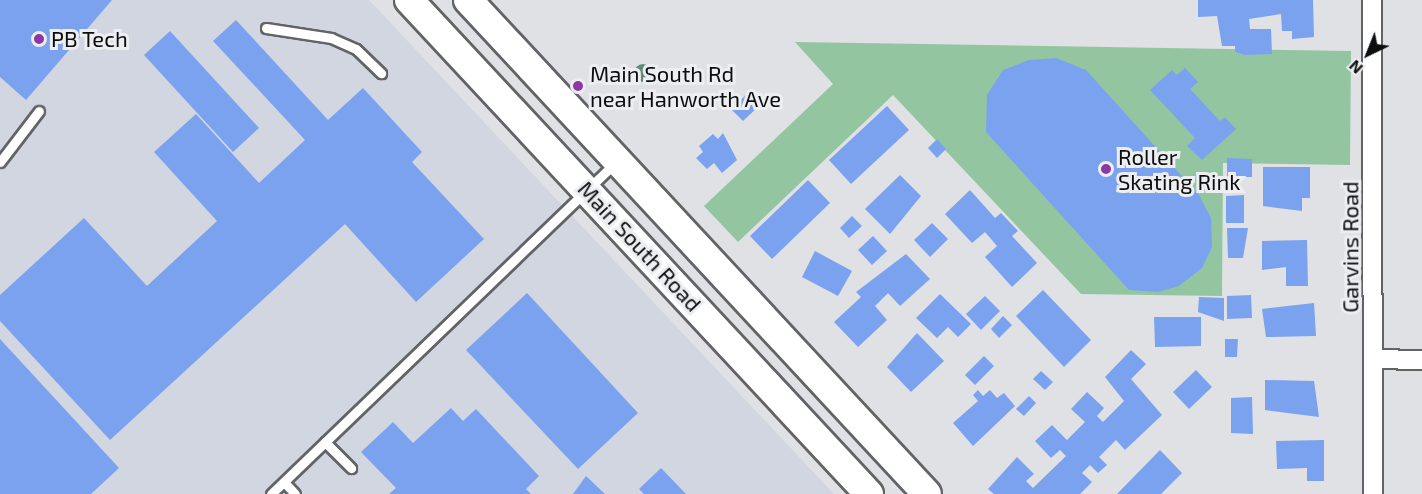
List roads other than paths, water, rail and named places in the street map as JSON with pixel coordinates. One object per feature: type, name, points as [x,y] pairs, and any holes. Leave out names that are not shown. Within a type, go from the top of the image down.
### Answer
[{"type":"main road","name":"Main South Road","points":[[409,0],[869,494]]},
{"type":"main road","name":"Main South Road","points":[[468,0],[927,494]]},
{"type":"street","name":"Garvins Road","points":[[1372,0],[1373,494]]},
{"type":"street","points":[[1374,359],[1422,360]]},
{"type":"lane","points":[[266,28],[331,38],[356,49],[381,73]]},
{"type":"lane","points":[[0,162],[39,111]]},
{"type":"lane","points":[[271,494],[616,161]]},
{"type":"lane","points":[[325,442],[351,468]]},
{"type":"lane","points":[[284,482],[295,494]]},
{"type":"place","name":"PB Tech","points":[[39,39]]},
{"type":"place","name":"Main South Rd near Hanworth Ave","points":[[578,86]]},
{"type":"place","name":"Roller Skating Rink","points":[[1106,169]]}]
